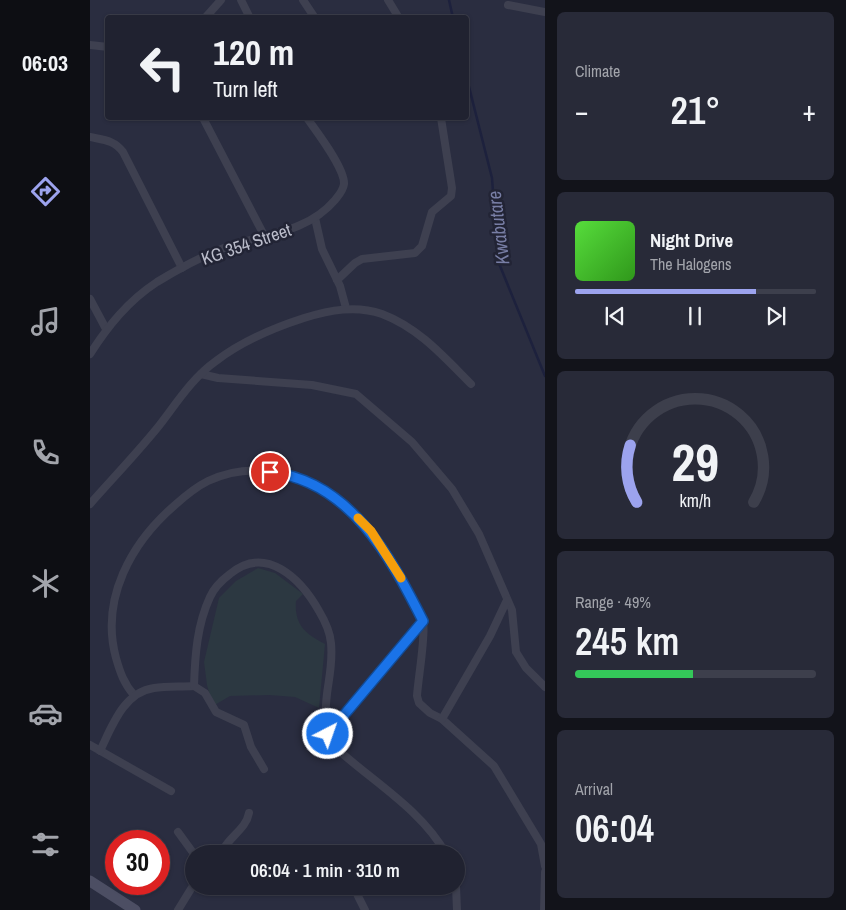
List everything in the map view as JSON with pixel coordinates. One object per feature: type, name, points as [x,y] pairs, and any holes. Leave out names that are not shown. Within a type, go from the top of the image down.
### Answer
[{"type":"main road","points":[[90,881],[135,910]]},
{"type":"street","points":[[208,15],[221,0]]},
{"type":"street","points":[[241,0],[248,15]]},
{"type":"street","points":[[304,0],[313,15]]},
{"type":"street","points":[[388,0],[397,15]]},
{"type":"street","points":[[508,5],[545,12]]},
{"type":"street","points":[[90,45],[105,47]]},
{"type":"street","points":[[203,120],[265,236]]},
{"type":"street","name":"KG 354 Street","points":[[90,354],[116,316],[156,283],[182,268],[231,246],[315,218],[342,191],[343,176],[308,120]]},
{"type":"street","points":[[337,280],[362,259],[415,253],[422,246],[432,212],[450,196],[452,188],[441,120]]},
{"type":"street","points":[[90,137],[110,140],[117,144],[123,152],[182,268]]},
{"type":"street","points":[[315,218],[322,249],[337,280],[346,308]]},
{"type":"street","points":[[90,298],[106,329]]},
{"type":"street","points":[[90,504],[158,428],[201,374],[216,361],[271,329],[323,312],[346,308],[382,314],[423,337],[471,384]]},
{"type":"street","points":[[201,374],[218,378],[312,385],[356,394],[412,442],[452,489],[491,557],[514,616],[516,652],[526,668],[545,687]]},
{"type":"street","points":[[134,695],[127,687],[120,672],[111,631],[112,604],[133,552],[161,518],[202,485],[233,473],[258,470],[280,473],[323,490],[344,505],[371,531],[398,571],[423,621],[417,696],[419,703],[430,713],[442,719],[494,766],[541,844],[545,866]]},
{"type":"street","points":[[194,686],[198,633],[210,594],[236,568],[249,562],[263,561],[278,568],[308,593],[325,623],[332,645],[325,716],[328,734],[336,748],[412,813],[441,845]]},
{"type":"street","points":[[442,719],[490,636],[507,600]]},
{"type":"street","points":[[328,734],[423,621]]},
{"type":"street","points":[[100,751],[111,729],[134,695],[154,688],[194,686],[205,693],[216,712],[244,725],[251,747],[264,769]]},
{"type":"street","points":[[90,745],[171,791]]},
{"type":"street","points":[[226,845],[238,834],[248,819],[249,813]]},
{"type":"street","points":[[178,832],[187,845]]},
{"type":"street","points":[[544,910],[545,872]]},
{"type":"street","points":[[178,910],[187,895]]},
{"type":"street","points":[[358,895],[365,910]]},
{"type":"street","points":[[456,895],[457,910]]},
{"type":"shaded area","points":[[258,568],[275,573],[303,594],[296,601],[299,623],[307,632],[325,644],[319,708],[295,697],[269,695],[230,696],[213,706],[207,685],[204,662],[219,598],[236,581]]},
{"type":"waterway","name":"Kwabutare","points":[[449,0],[452,15]]},
{"type":"waterway","name":"Kwabutare","points":[[469,87],[492,178],[498,261],[545,376]]},
{"type":"slow traffic","points":[[358,518],[371,531],[401,578]]},
{"type":"route","points":[[270,472],[303,480],[323,490],[356,516],[371,531],[398,571],[423,621],[328,734]]}]
